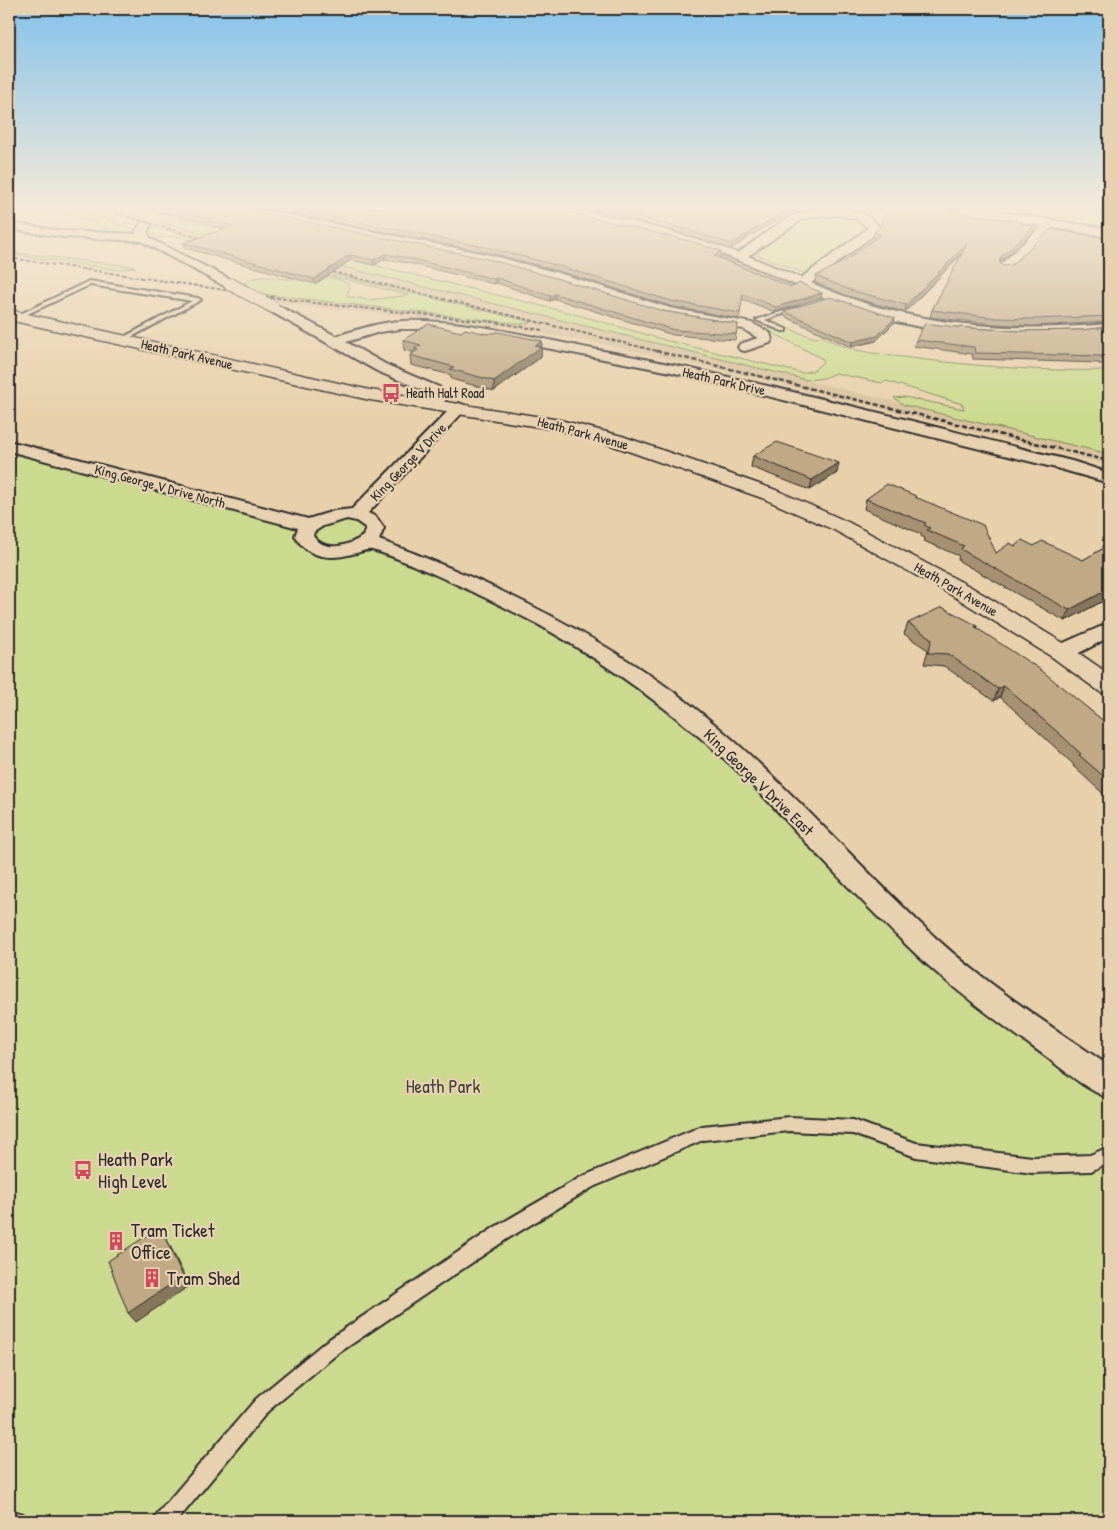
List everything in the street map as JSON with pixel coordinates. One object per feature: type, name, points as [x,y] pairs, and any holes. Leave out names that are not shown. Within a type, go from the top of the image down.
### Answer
[{"type":"street","points":[[221,279],[399,377],[434,390],[440,397],[434,405]]},
{"type":"street","points":[[564,279],[668,312],[747,326],[765,336],[764,340],[759,344],[745,347]]},
{"type":"street","points":[[794,279],[835,297],[887,315],[952,326],[1051,331],[1109,328]]},
{"type":"street","points":[[803,283],[808,279]]},
{"type":"street","name":"Heath Park Avenue","points":[[13,316],[370,395],[505,415],[591,432],[769,494],[841,526],[928,571],[1061,652],[1109,686]]},
{"type":"street","name":"Heath Park Drive","points":[[334,342],[378,328],[412,324],[465,329],[516,337],[690,372],[1057,462],[1109,478]]},
{"type":"street","name":"King George V Drive","points":[[356,515],[459,408]]},
{"type":"street","name":"King George V Drive North","points":[[9,446],[289,521],[311,524]]},
{"type":"street","points":[[356,515],[365,518],[375,528],[374,534],[367,542],[343,551],[322,550],[308,542],[305,537],[306,531],[311,524],[326,517],[356,515]]},
{"type":"street","name":"King George V Drive East","points":[[367,542],[468,582],[516,605],[581,641],[667,698],[705,728],[756,774],[822,844],[934,953],[1024,1023],[1109,1084]]},
{"type":"street","points":[[1061,652],[1109,629]]},
{"type":"lane","points":[[13,316],[89,283],[198,300],[122,340]]},
{"type":"lane","points":[[822,301],[835,297]]},
{"type":"lane","points":[[784,330],[759,320],[804,306]]},
{"type":"lane","points":[[164,1521],[262,1405],[331,1348],[501,1233],[586,1182],[702,1133],[789,1124],[853,1128],[916,1150],[1032,1165],[1091,1163],[1109,1154]]},
{"type":"lane","points":[[9,1520],[16,1521]]},
{"type":"shaded area","points":[[355,279],[393,279],[1109,454],[1109,465],[765,380],[602,344],[510,328],[278,303],[265,295],[522,324],[531,322]]},
{"type":"green space","points":[[338,279],[349,284],[350,288],[346,296],[369,300],[410,295],[345,279],[355,279],[532,322],[522,324],[261,294],[247,287],[245,283],[250,280]]},
{"type":"green space","points":[[394,279],[433,279],[575,314],[665,340],[802,373],[814,370],[823,362],[823,359],[767,330],[768,328],[781,331],[787,328],[815,338],[822,336],[842,346],[876,354],[1010,368],[1109,370],[1109,454],[904,405],[894,398],[904,397],[964,409],[962,404],[886,381],[882,383],[835,373],[824,378],[807,380]]},
{"type":"green space","name":"Heath Park","points":[[9,450],[294,526],[296,528],[295,540],[302,541],[311,549],[308,552],[318,555],[327,556],[360,551],[378,551],[460,583],[658,687],[1036,1040],[1109,1094],[1109,1521],[9,1521]]},
{"type":"green space","points":[[339,518],[356,519],[366,526],[365,536],[340,546],[328,545],[313,540],[312,530]]},
{"type":"building","points":[[501,279],[560,279],[663,311],[738,324],[736,334],[674,330],[555,294],[550,296]]},
{"type":"building","points":[[602,279],[773,279],[792,287],[800,283],[822,293],[776,307],[743,294],[740,313],[671,301]]},
{"type":"building","points":[[824,279],[932,279],[906,305],[850,290]]},
{"type":"building","points":[[948,279],[1109,279],[1109,316],[1034,319],[996,318],[932,310]]},
{"type":"building","points":[[830,297],[895,318],[877,336],[852,342],[784,311]]},
{"type":"building","points":[[925,323],[1018,331],[1081,330],[1109,327],[1109,357],[975,353],[974,347],[916,340]]},
{"type":"building","points":[[428,324],[461,332],[465,329],[487,334],[498,332],[542,341],[535,346],[541,347],[494,381],[450,369],[454,367],[410,355],[418,350],[414,349],[421,345],[403,340]]},
{"type":"building","points":[[777,442],[839,463],[812,480],[753,456]]},
{"type":"building","points":[[887,484],[983,525],[996,553],[1010,543],[1015,546],[1022,540],[1034,546],[1042,541],[1083,560],[1109,545],[1109,589],[1069,610],[962,550],[961,548],[964,546],[927,530],[930,528],[924,525],[926,523],[866,499]]},
{"type":"building","points":[[942,607],[978,626],[975,627],[1041,670],[1109,725],[1109,781],[1079,755],[1081,754],[1062,736],[1004,686],[998,689],[948,654],[928,653],[932,639],[908,623]]},
{"type":"building","name":"Tram Shed","points":[[160,1227],[183,1276],[128,1313],[108,1261]]},
{"type":"railway","points":[[153,279],[305,302],[493,322],[542,330]]},
{"type":"railway","points":[[363,279],[661,352]]},
{"type":"railway","points":[[656,351],[1109,461]]},
{"type":"place","name":"Heath Halt Road","points":[[391,393]]},
{"type":"place","name":"Heath Park High Level","points":[[83,1170]]},
{"type":"place","name":"Tram Ticket Office","points":[[116,1241]]},
{"type":"place","name":"Tram Shed","points":[[152,1278]]}]
